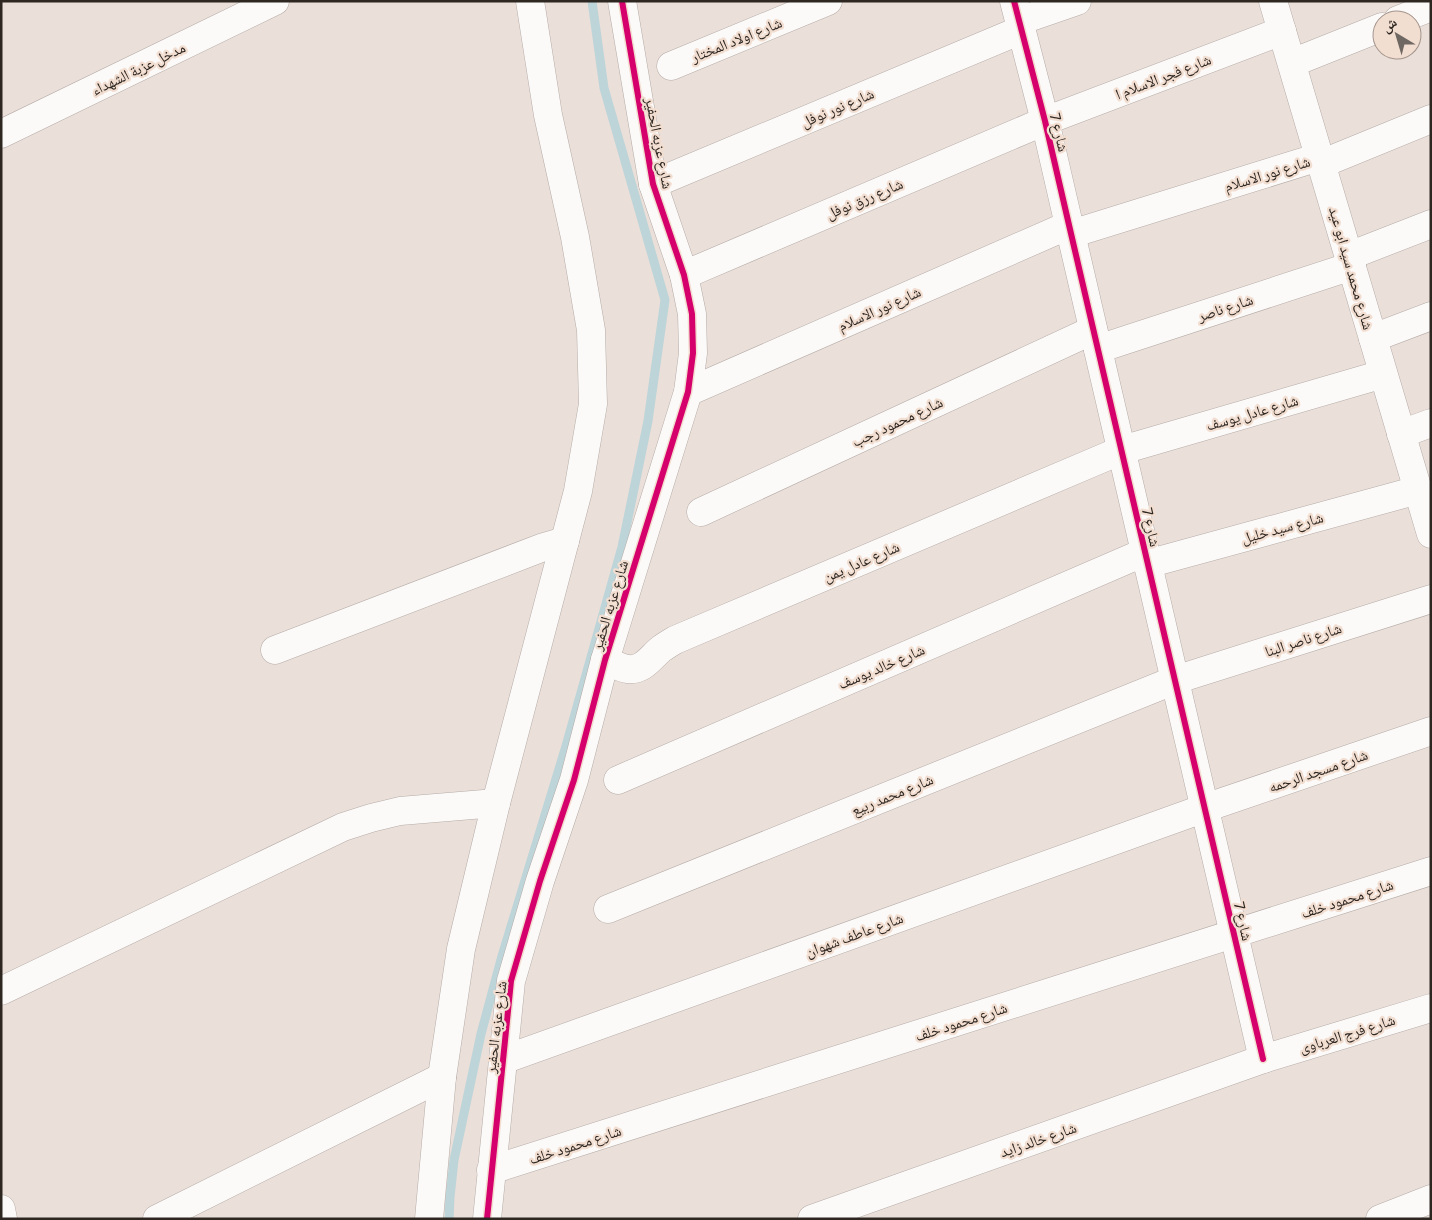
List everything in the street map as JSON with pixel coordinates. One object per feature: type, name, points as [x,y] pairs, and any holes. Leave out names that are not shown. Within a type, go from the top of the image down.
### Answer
[{"type":"street","name":"مدخل عزبة الشهداء","points":[[1,134],[275,1]]},
{"type":"street","points":[[429,1219],[442,1077],[461,949],[496,803],[578,491],[593,404],[591,330],[576,237],[548,115],[530,1]]},
{"type":"street","name":"شارع عزبه الحفير","points":[[486,1219],[511,981],[540,881],[574,780],[605,660],[688,392],[693,353],[692,314],[684,275],[653,184],[622,1]]},
{"type":"street","name":"شارع اولاد المختار","points":[[670,66],[828,1]]},
{"type":"street","name":"شارع نور نوفل","points":[[653,184],[1018,18],[1077,1]]},
{"type":"street","name":"شارع محمد سيد ابو عيد","points":[[1273,1],[1430,527]]},
{"type":"street","name":"شارع 7","points":[[1018,18],[1096,339],[1263,1059]]},
{"type":"street","name":"شارع فجر الاسلام ا","points":[[1044,121],[1282,31]]},
{"type":"street","points":[[1292,63],[1372,31]]},
{"type":"street","name":"شارع نور الاسلام","points":[[688,392],[1070,229],[1320,160],[1431,119]]},
{"type":"street","name":"شارع رزق نوفل","points":[[684,275],[1044,121]]},
{"type":"street","name":"شارع ناصر","points":[[1096,339],[1350,261],[1431,224]]},
{"type":"street","points":[[1373,338],[1431,316]]},
{"type":"street","name":"شارع محمود رجب","points":[[701,512],[1096,339]]},
{"type":"street","name":"شارع عادل يوسف","points":[[1122,450],[1383,374]]},
{"type":"street","points":[[1401,434],[1431,423]]},
{"type":"street","name":"شارع عادل يمن","points":[[605,660],[624,668],[637,668],[643,665],[660,649],[675,640],[1122,450]]},
{"type":"street","name":"شارع سيد خليل","points":[[1146,558],[1418,490]]},
{"type":"street","points":[[275,650],[541,548],[565,541]]},
{"type":"street","name":"شارع خالد يوسف","points":[[618,780],[1146,558]]},
{"type":"street","name":"شارع ناصر البنا","points":[[1175,680],[1431,599]]},
{"type":"street","name":"شارع محمد ربيع","points":[[608,909],[1175,680]]},
{"type":"street","name":"شارع مسجد الرحمه","points":[[1205,808],[1431,731]]},
{"type":"street","points":[[1,991],[343,828],[400,811],[496,803]]},
{"type":"street","name":"شارع عاطف شهوان","points":[[503,1060],[1205,808]]},
{"type":"street","name":"شارع محمود خلف","points":[[492,1170],[1431,872]]},
{"type":"street","name":"شارع فرج العرباوى","points":[[1263,1059],[1431,1008]]},
{"type":"street","name":"شارع خالد زايد","points":[[812,1219],[1263,1059]]},
{"type":"street","points":[[156,1219],[442,1077]]},
{"type":"street","points":[[1380,1219],[1431,1199]]},
{"type":"street","points":[[1,1209],[3,1219]]},
{"type":"waterway","points":[[449,1219],[454,1160],[481,1034],[502,956],[566,746],[622,547],[648,421],[665,300],[604,88],[592,1]]},
{"type":"cycle path","points":[[487,1219],[511,981],[540,881],[574,780],[605,660],[688,392],[693,353],[692,314],[684,275],[653,184],[622,1]]},
{"type":"cycle path","points":[[1014,1],[1045,121],[1263,1059]]}]
